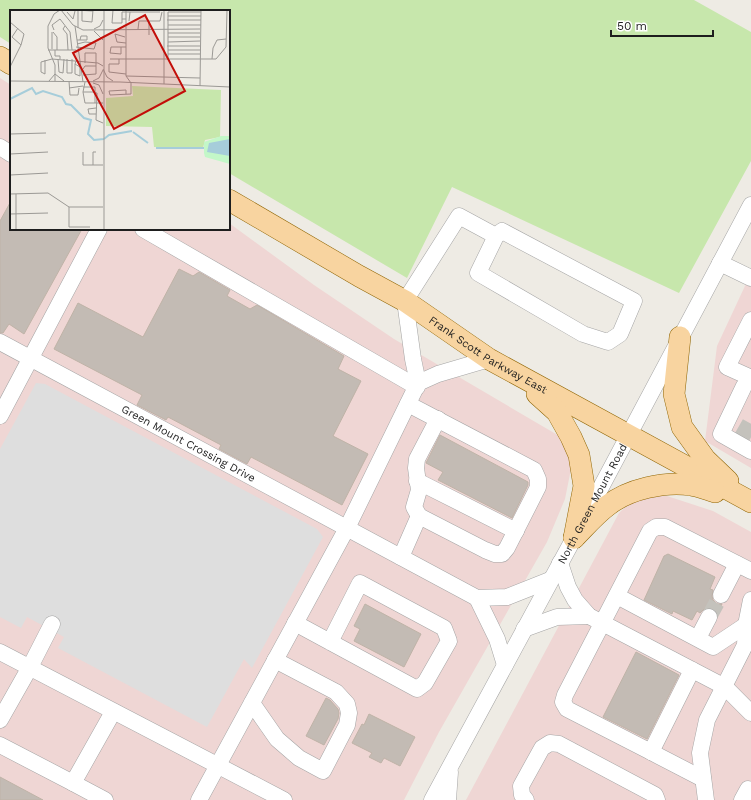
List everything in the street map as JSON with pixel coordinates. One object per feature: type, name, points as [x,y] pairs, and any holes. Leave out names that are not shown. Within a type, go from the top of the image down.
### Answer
[{"type":"main road","points":[[0,58],[10,63]]},
{"type":"main road","name":"Frank Scott Parkway East","points":[[230,201],[359,276],[405,301],[498,363],[751,502]]},
{"type":"main road","points":[[680,337],[674,394],[682,427],[705,459],[751,502]]},
{"type":"main road","points":[[498,363],[557,412],[579,455],[584,486],[574,538]]},
{"type":"main road","points":[[574,538],[608,505],[631,492],[649,486],[691,485],[751,502]]},
{"type":"street","points":[[0,147],[10,153]]},
{"type":"street","name":"North Green Mount Road","points":[[432,800],[751,206]]},
{"type":"street","points":[[418,385],[405,301],[459,216],[496,236]]},
{"type":"street","points":[[0,416],[98,230]]},
{"type":"street","points":[[146,230],[418,385]]},
{"type":"street","points":[[502,231],[634,301],[620,334],[608,342],[583,334],[478,272],[496,236],[502,231]]},
{"type":"street","points":[[720,263],[751,278]]},
{"type":"street","points":[[744,444],[720,434],[748,380],[728,367],[751,320]]},
{"type":"street","name":"Green Mount Crossing Drive","points":[[0,343],[31,358],[477,598]]},
{"type":"street","points":[[199,800],[346,528],[418,385],[438,374],[498,363]]},
{"type":"street","points":[[408,404],[438,419],[534,470],[538,479],[538,487],[507,548],[502,554],[495,554],[485,550],[419,516],[414,507],[419,490],[416,468],[417,459],[438,419]]},
{"type":"street","points":[[417,481],[516,531]]},
{"type":"street","points":[[401,557],[419,516]]},
{"type":"street","points":[[703,779],[583,718],[567,709],[563,702],[596,619],[616,596],[650,531],[656,527],[665,528],[744,568],[721,595]]},
{"type":"street","points":[[560,563],[568,587],[575,600],[596,619],[725,687],[751,713]]},
{"type":"street","points":[[505,665],[497,639],[477,598],[507,597],[550,580]]},
{"type":"street","points":[[295,623],[417,690],[424,683],[449,641],[444,628],[360,583],[330,642]]},
{"type":"street","points":[[616,596],[713,646],[746,625]]},
{"type":"street","points":[[706,800],[700,753],[707,720],[745,645],[746,625],[751,600]]},
{"type":"street","points":[[524,629],[557,617],[596,619]]},
{"type":"street","points":[[698,638],[709,617]]},
{"type":"street","points":[[0,720],[30,668],[52,624]]},
{"type":"street","points":[[0,652],[284,800]]},
{"type":"street","points":[[252,703],[277,739],[299,758],[323,771],[347,726],[349,713],[347,704],[336,692],[275,660]]},
{"type":"street","points":[[650,752],[692,670]]},
{"type":"street","points":[[73,783],[114,712]]},
{"type":"street","points":[[526,800],[522,795],[521,786],[542,748],[550,743],[559,744],[655,795],[657,800]]},
{"type":"street","points":[[0,745],[105,800]]},
{"type":"street","points":[[448,800],[451,765]]},
{"type":"shaded area","points":[[0,78],[10,84],[10,230],[230,230],[230,224],[314,285],[394,339],[561,437],[569,449],[571,469],[565,499],[547,542],[439,732],[404,800],[0,800]]},
{"type":"shaded area","points":[[751,273],[751,468],[705,441],[717,346]]},
{"type":"shaded area","points":[[36,383],[45,384],[317,529],[323,537],[252,668],[244,659],[207,727],[58,648],[64,637],[27,617],[21,628],[0,617],[0,449]]},
{"type":"shaded area","points":[[647,495],[667,496],[713,511],[751,532],[751,800],[466,800],[619,513],[634,499]]},
{"type":"green space","points":[[0,0],[694,0],[751,32],[751,161],[679,293],[452,187],[407,278],[230,174],[230,10],[10,10],[10,43],[0,37]]},
{"type":"building","points":[[10,203],[10,230],[81,230],[24,334],[9,324],[3,333],[0,333],[0,221]]},
{"type":"building","points":[[179,269],[193,276],[199,272],[230,290],[227,296],[250,309],[257,305],[344,356],[338,369],[361,381],[333,436],[368,454],[342,505],[251,457],[247,464],[219,449],[221,445],[168,417],[166,420],[137,405],[142,395],[54,349],[78,303],[143,337]]},
{"type":"building","points":[[440,435],[528,482],[528,485],[512,518],[438,480],[443,472],[426,463]]},
{"type":"building","points":[[668,554],[715,577],[710,589],[713,590],[713,600],[717,604],[722,604],[717,613],[714,609],[704,609],[700,613],[697,611],[692,620],[673,611],[672,614],[644,600],[664,556]]},
{"type":"building","points":[[365,604],[421,634],[404,667],[354,641],[360,629],[354,626]]},
{"type":"building","points":[[636,652],[679,675],[647,739],[603,717]]},
{"type":"building","points":[[326,698],[330,700],[338,709],[339,713],[338,719],[324,745],[306,736]]},
{"type":"building","points":[[369,714],[415,737],[400,766],[384,758],[381,763],[369,757],[372,753],[352,743],[362,724],[364,725]]},
{"type":"building","points":[[0,777],[43,800],[0,800]]},
{"type":"tunnel","points":[[742,437],[751,421]]},
{"type":"tunnel","points":[[709,617],[721,595]]}]
